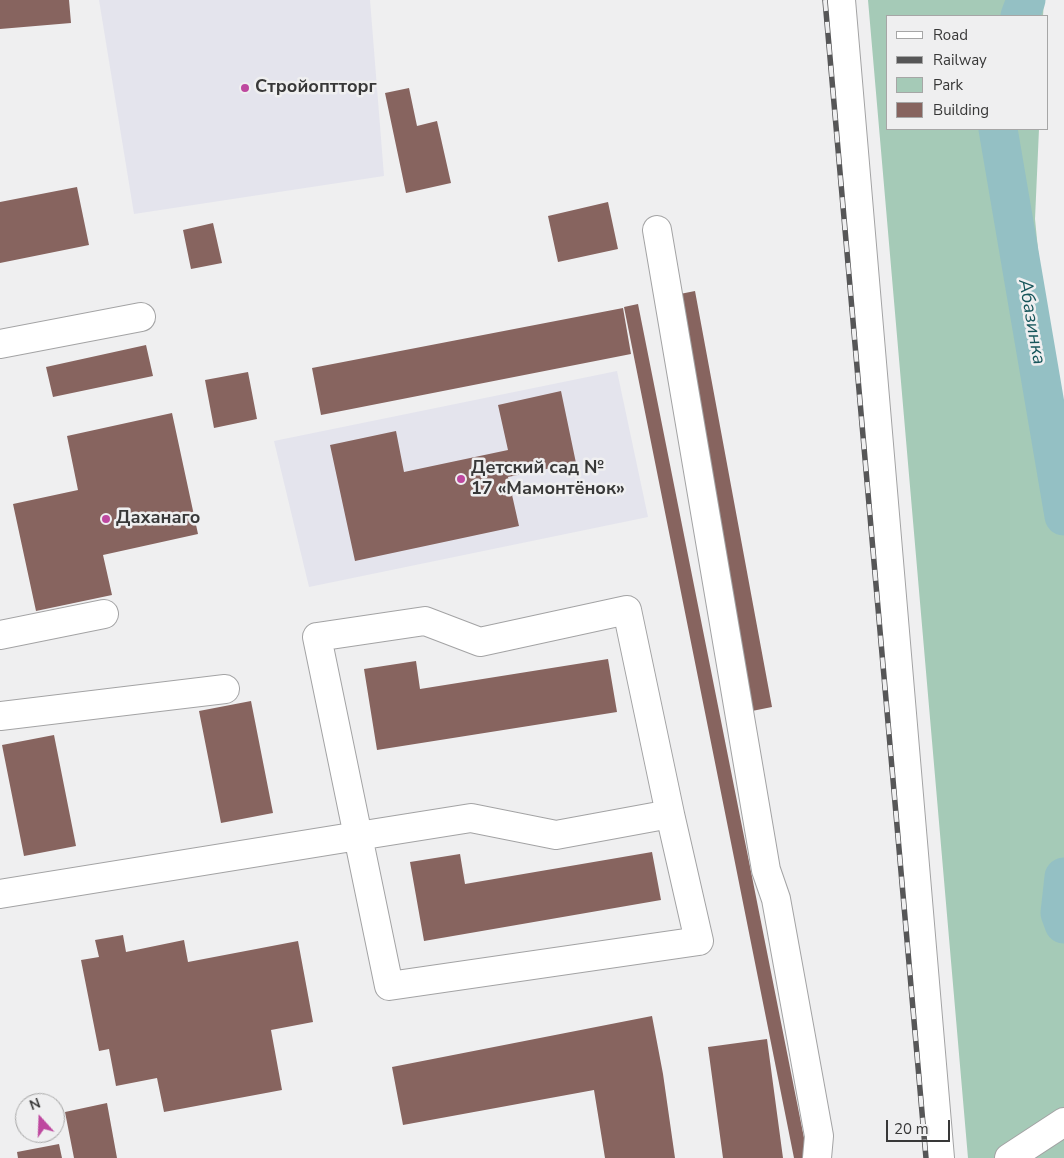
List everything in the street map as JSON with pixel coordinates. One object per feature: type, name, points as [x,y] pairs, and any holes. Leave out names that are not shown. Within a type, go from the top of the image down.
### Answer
[{"type":"street","points":[[841,0],[940,1158]]},
{"type":"street","points":[[658,230],[766,870],[776,899],[817,1127],[817,1158]]},
{"type":"street","points":[[0,344],[141,317]]},
{"type":"street","points":[[627,610],[670,814],[698,941],[389,986],[317,636],[425,621],[480,642],[627,610]]},
{"type":"street","points":[[0,635],[104,614]]},
{"type":"street","points":[[0,716],[225,689]]},
{"type":"street","points":[[0,894],[471,818],[556,835],[670,814]]},
{"type":"street","points":[[1009,1158],[1064,1122]]},
{"type":"shaded area","name":"Стройоптторг","points":[[99,0],[370,0],[384,176],[134,214]]},
{"type":"shaded area","name":"Детский сад № 17 «Мамонтёнок»","points":[[617,371],[648,517],[309,587],[274,441]]},
{"type":"green space","points":[[868,0],[1044,0],[1043,15],[886,15],[886,130],[1039,130],[1035,219],[1064,513],[1064,1158],[968,1158]]},
{"type":"building","points":[[0,0],[69,0],[71,23],[0,29]]},
{"type":"building","points":[[409,88],[417,126],[437,121],[451,183],[406,193],[385,93]]},
{"type":"building","points":[[77,187],[89,245],[0,263],[0,202]]},
{"type":"building","points":[[608,202],[618,249],[558,262],[548,216]]},
{"type":"building","points":[[213,223],[222,263],[191,269],[183,230]]},
{"type":"building","points":[[695,291],[772,707],[752,711],[675,295]]},
{"type":"building","points":[[638,304],[808,1158],[794,1158],[624,307]]},
{"type":"building","points":[[623,308],[631,354],[321,415],[312,368]]},
{"type":"building","points":[[146,345],[153,376],[53,397],[46,367]]},
{"type":"building","points":[[248,372],[257,419],[214,428],[205,380]]},
{"type":"building","points":[[561,391],[576,463],[508,477],[519,526],[355,561],[330,445],[396,431],[404,472],[508,450],[498,405]]},
{"type":"building","name":"Даханаго","points":[[172,413],[198,534],[103,555],[112,595],[36,611],[13,504],[78,490],[67,436]]},
{"type":"building","points":[[608,659],[617,712],[377,750],[364,669],[416,661],[420,689]]},
{"type":"building","points":[[251,701],[273,813],[221,823],[199,711]]},
{"type":"building","points":[[54,735],[76,846],[24,856],[2,745]]},
{"type":"building","points":[[652,852],[661,900],[424,941],[410,862],[460,854],[465,884]]},
{"type":"building","points":[[123,935],[126,952],[184,940],[188,962],[298,941],[313,1022],[271,1030],[282,1090],[164,1112],[157,1078],[116,1086],[109,1049],[99,1051],[81,960],[99,957],[95,940]]},
{"type":"building","points":[[652,1016],[663,1074],[675,1158],[605,1158],[594,1090],[403,1125],[392,1067]]},
{"type":"building","points":[[767,1039],[783,1158],[723,1158],[708,1047]]},
{"type":"building","points":[[107,1103],[117,1158],[74,1158],[65,1112]]},
{"type":"building","points":[[59,1144],[62,1158],[18,1158],[17,1152]]},
{"type":"waterway","name":"Абазинка","points":[[1020,15],[1026,0]]},
{"type":"waterway","name":"Абазинка","points":[[998,130],[1064,516]]},
{"type":"waterway","name":"Абазинка","points":[[1064,877],[1060,913],[1064,924]]},
{"type":"railway","points":[[825,0],[926,1158]]},
{"type":"place","name":"Стройоптторг","points":[[245,88]]},
{"type":"place","name":"Детский сад № 17 «Мамонтёнок»","points":[[461,479]]},
{"type":"place","name":"Даханаго","points":[[106,519]]}]
